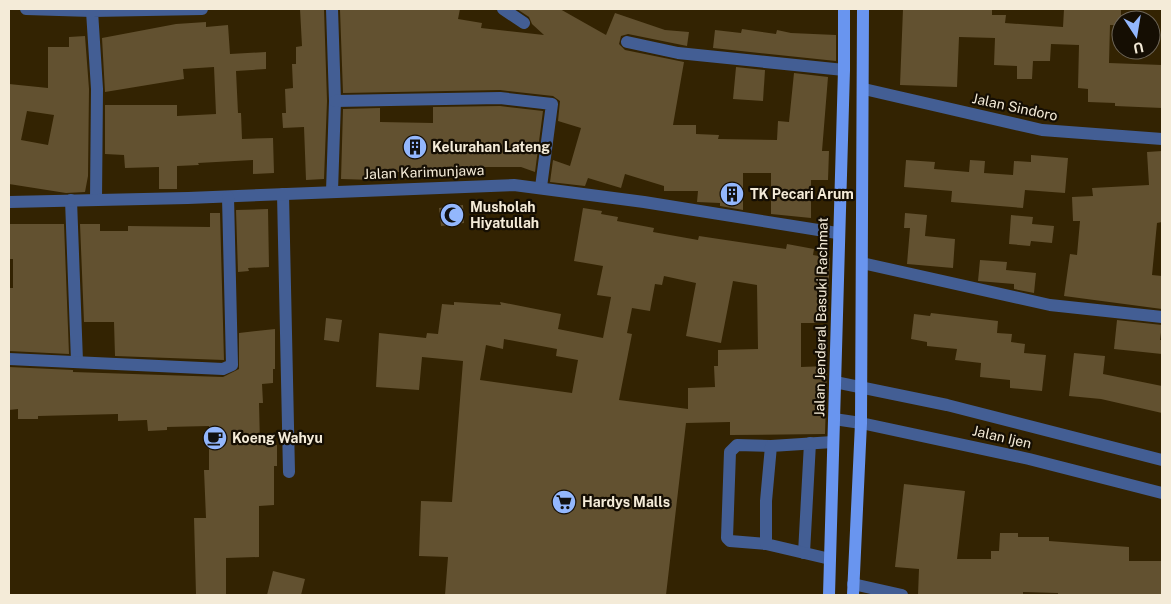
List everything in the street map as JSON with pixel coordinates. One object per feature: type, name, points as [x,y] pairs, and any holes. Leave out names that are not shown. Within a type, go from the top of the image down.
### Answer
[{"type":"main road","name":"Jalan Jenderal Basuki Rachmat","points":[[828,595],[835,382],[837,233],[844,70],[844,9]]},
{"type":"main road","points":[[853,590],[861,423],[863,9]]},
{"type":"street","points":[[26,9],[92,12],[202,9]]},
{"type":"street","points":[[332,9],[335,101],[332,191]]},
{"type":"street","points":[[503,9],[524,23]]},
{"type":"street","points":[[92,12],[97,89],[96,200]]},
{"type":"street","points":[[627,42],[678,53],[844,70]]},
{"type":"street","name":"Jalan Sindoro","points":[[864,89],[1042,130],[1162,138]]},
{"type":"street","points":[[335,101],[500,98],[552,104],[541,187]]},
{"type":"street","name":"Jalan Karimunjawa","points":[[9,202],[228,197],[465,185],[541,187],[837,233]]},
{"type":"street","points":[[283,194],[289,472]]},
{"type":"street","points":[[9,359],[223,369],[232,365],[228,197]]},
{"type":"street","points":[[71,200],[77,361]]},
{"type":"street","points":[[862,263],[1050,306],[1162,317]]},
{"type":"street","name":"Jalan Ijen","points":[[835,382],[975,412],[1162,460]]},
{"type":"street","name":"Jalan Ijen","points":[[834,419],[1029,458],[1162,493]]},
{"type":"street","points":[[830,559],[766,544],[730,541],[727,538],[730,452],[737,445],[770,446],[833,442]]},
{"type":"street","points":[[804,554],[810,443]]},
{"type":"street","points":[[766,544],[766,501],[770,446]]},
{"type":"street","points":[[853,590],[902,595]]},
{"type":"building","points":[[300,9],[324,9],[327,101],[324,179],[306,180],[304,127],[283,128],[282,113],[286,113],[285,89],[293,88],[292,64],[296,64],[296,47],[302,46]]},
{"type":"building","points":[[460,9],[458,19],[482,23],[481,28],[544,35],[532,24],[529,17],[517,9],[560,9],[606,35],[615,13],[665,30],[689,32],[687,46],[628,34],[621,36],[619,44],[625,50],[684,62],[673,125],[696,125],[696,134],[719,135],[718,139],[777,140],[778,121],[789,122],[794,73],[828,77],[822,151],[829,151],[828,180],[811,180],[811,218],[771,214],[771,173],[743,173],[743,210],[720,206],[720,203],[697,202],[698,191],[664,191],[664,186],[625,174],[621,188],[588,178],[585,186],[550,182],[553,160],[570,166],[581,128],[558,121],[560,101],[553,96],[500,90],[343,93],[340,10]]},
{"type":"building","points":[[903,9],[992,9],[992,15],[1006,15],[1005,23],[1063,27],[1064,9],[1121,9],[1111,10],[1109,63],[1162,65],[1162,108],[1115,106],[1115,103],[1088,102],[1088,89],[1078,88],[1079,45],[1051,44],[1050,61],[1033,61],[1032,79],[1017,79],[1017,66],[994,65],[995,38],[959,37],[957,87],[900,85]]},
{"type":"building","points":[[206,22],[206,27],[228,25],[230,54],[266,52],[266,69],[236,71],[238,113],[241,113],[242,139],[273,138],[274,173],[253,174],[253,160],[198,163],[199,165],[177,166],[177,189],[159,189],[159,167],[125,168],[124,155],[105,154],[105,105],[177,105],[177,116],[216,114],[214,67],[183,69],[184,79],[105,92],[102,38],[176,24]]},
{"type":"building","points":[[742,29],[776,34],[777,30],[791,33],[836,35],[836,61],[713,48],[715,30],[741,33]]},
{"type":"building","points":[[85,36],[89,89],[88,176],[85,192],[66,193],[9,184],[9,84],[48,88],[48,47],[69,47],[69,37]],"holes":[[[27,111],[54,115],[48,145],[21,140]]]},
{"type":"building","points":[[736,67],[765,70],[763,101],[733,99]]},
{"type":"building","points":[[500,106],[543,111],[535,172],[521,167],[451,167],[451,169],[430,169],[429,172],[374,172],[374,180],[341,179],[343,109],[380,108],[380,122],[433,123],[433,107]]},
{"type":"building","points":[[1162,151],[1162,222],[1157,223],[1152,275],[1162,276],[1162,309],[1064,296],[1070,254],[1077,255],[1080,221],[1073,221],[1072,197],[1093,196],[1092,188],[1149,185],[1147,152]]},
{"type":"building","points":[[1031,155],[1068,158],[1065,193],[1025,190],[1023,208],[951,202],[952,191],[904,187],[906,160],[935,162],[934,169],[969,172],[970,160],[985,161],[984,173],[1013,175],[1014,161],[1031,162]]},
{"type":"building","name":"Musholah Hiyatullah","points":[[463,205],[464,223],[441,226],[439,208]]},
{"type":"building","points":[[583,208],[602,211],[601,214],[618,217],[617,221],[654,228],[653,232],[698,240],[699,236],[786,249],[787,244],[814,249],[813,255],[830,258],[828,295],[824,295],[825,323],[801,323],[801,367],[827,366],[825,434],[730,435],[730,422],[686,423],[666,595],[445,595],[448,557],[419,556],[421,501],[452,502],[463,361],[422,357],[419,390],[376,387],[379,333],[426,338],[427,333],[438,334],[442,304],[454,305],[454,302],[501,305],[500,302],[561,314],[558,329],[603,338],[611,297],[597,295],[603,266],[574,261]],"holes":[[[664,276],[696,283],[686,336],[721,343],[733,281],[757,285],[758,349],[718,350],[718,366],[714,366],[715,387],[688,388],[688,409],[619,400],[632,334],[627,333],[632,308],[650,311],[655,284],[662,285]],[[504,339],[557,349],[556,356],[578,360],[572,393],[480,380],[486,345],[503,349]]]},
{"type":"building","points":[[268,209],[269,267],[248,268],[249,271],[238,272],[236,210]]},
{"type":"building","points":[[210,213],[220,213],[224,360],[115,356],[114,322],[84,322],[80,224],[100,224],[100,231],[128,231],[128,226],[210,227]]},
{"type":"building","points":[[905,213],[927,215],[925,236],[955,239],[953,268],[907,264],[910,228],[904,228]]},
{"type":"building","points":[[1011,215],[1033,217],[1032,224],[1054,226],[1052,243],[1031,241],[1030,246],[1009,244]]},
{"type":"building","points":[[9,224],[64,224],[69,354],[9,351],[9,288],[13,288],[13,259],[9,259]]},
{"type":"building","points":[[980,260],[1007,262],[1006,270],[1036,273],[1034,293],[1014,289],[1014,284],[978,281]]},
{"type":"building","points":[[931,313],[998,321],[997,333],[1012,334],[1011,342],[1025,344],[1024,353],[1046,355],[1042,391],[1010,388],[1010,380],[980,377],[981,363],[955,360],[957,349],[927,346],[927,342],[911,339],[914,314],[930,316]]},
{"type":"building","points":[[326,318],[342,320],[339,342],[324,340]]},
{"type":"building","points":[[1117,320],[1162,325],[1160,340],[1162,340],[1162,354],[1114,349]]},
{"type":"building","points":[[275,329],[273,383],[262,384],[263,403],[259,403],[260,445],[277,445],[277,466],[274,466],[274,505],[259,506],[259,557],[226,558],[226,595],[196,595],[194,518],[206,518],[204,470],[209,470],[209,426],[167,427],[167,430],[148,431],[147,420],[118,421],[118,414],[38,416],[38,419],[18,419],[18,409],[9,410],[9,367],[73,370],[73,372],[223,377],[239,369],[239,333]]},
{"type":"building","points":[[1074,353],[1105,356],[1103,374],[1162,386],[1162,413],[1101,399],[1069,396]]},
{"type":"building","points":[[904,484],[965,491],[957,559],[991,559],[991,551],[999,551],[1000,533],[1018,533],[1018,537],[1049,537],[1049,541],[1129,547],[1129,561],[1162,561],[1162,595],[1058,595],[1058,593],[1023,592],[1023,595],[918,595],[919,569],[895,567]]},
{"type":"building","points":[[273,571],[305,579],[301,595],[267,595]]},
{"type":"place","name":"Kelurahan Lateng","points":[[415,147]]},
{"type":"place","name":"TK Pecari Arum","points":[[732,194]]},
{"type":"place","name":"Musholah Hiyatullah","points":[[452,215]]},
{"type":"place","name":"Koeng Wahyu","points":[[215,438]]},
{"type":"place","name":"Hardys Malls","points":[[564,502]]}]
